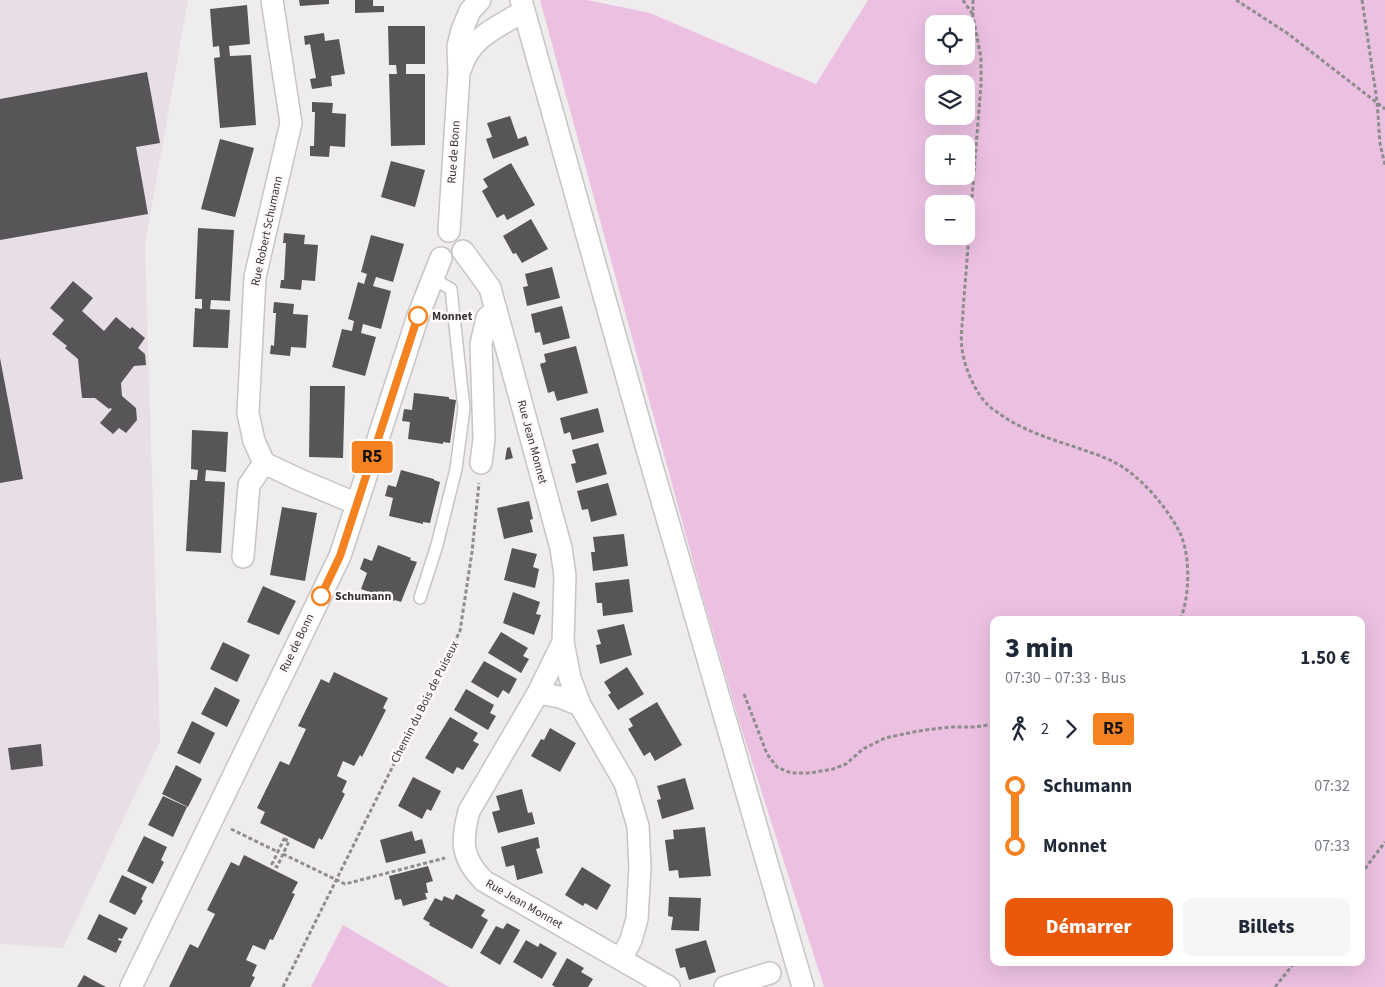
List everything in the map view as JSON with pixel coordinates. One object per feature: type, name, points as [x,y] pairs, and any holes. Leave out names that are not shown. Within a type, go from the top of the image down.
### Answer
[{"type":"street","name":"Rue Robert Schumann","points":[[264,463],[254,441],[248,413],[255,276],[291,123],[272,0]]},
{"type":"street","name":"Rue de Bonn","points":[[449,231],[459,73],[458,46],[470,11],[480,0]]},
{"type":"street","points":[[522,6],[647,450],[803,987]]},
{"type":"street","name":"Rue de Bonn","points":[[459,73],[463,60],[473,43],[522,6]]},
{"type":"street","points":[[449,231],[461,237],[464,247],[463,251],[458,258],[449,261],[441,258],[435,251],[435,242],[440,234],[449,231]]},
{"type":"street","name":"Rue Jean Monnet","points":[[463,251],[490,288],[561,548],[565,576],[563,642],[570,678],[580,705],[625,783],[638,826],[640,867],[637,919],[630,940],[620,959]]},
{"type":"street","name":"Rue de Bonn","points":[[131,987],[340,556],[432,278],[441,258]]},
{"type":"street","points":[[481,463],[484,439],[481,344],[487,318],[496,309]]},
{"type":"street","points":[[243,557],[250,485],[264,463],[357,504]]},
{"type":"street","name":"Rue Jean Monnet","points":[[563,642],[538,693],[469,811],[464,831],[465,852],[471,868],[484,881],[669,987]]},
{"type":"street","points":[[538,693],[560,697],[580,705]]},
{"type":"street","points":[[725,987],[770,973]]},
{"type":"lane","points":[[420,598],[437,544],[456,469],[464,408],[451,289],[432,278]]},
{"type":"path","points":[[963,0],[972,15]]},
{"type":"path","points":[[973,0],[973,15]]},
{"type":"path","points":[[1236,0],[1287,33],[1385,109]]},
{"type":"path","points":[[1362,0],[1377,102],[1380,144],[1385,164]]},
{"type":"path","points":[[975,26],[981,58],[981,85],[963,320],[962,348],[967,367],[976,388],[989,406],[1009,420],[1034,433],[1114,462],[1147,486],[1180,532],[1187,561],[1188,586],[1182,616]]},
{"type":"path","name":"Chemin du Bois de Puiseux","points":[[283,987],[460,631],[472,552],[481,463]]},
{"type":"path","points":[[744,694],[767,754],[777,768],[791,773],[810,773],[833,769],[846,764],[863,749],[885,738],[918,731],[975,728],[990,725]]},
{"type":"path","points":[[212,820],[278,852]]},
{"type":"path","points":[[284,838],[289,841],[277,867],[272,864],[278,852],[284,838]]},
{"type":"path","points":[[1365,869],[1385,842]]},
{"type":"path","points":[[283,854],[345,884],[465,852]]},
{"type":"path","points":[[1274,987],[1292,966]]},
{"type":"shaded area","points":[[0,0],[188,0],[145,245],[160,741],[63,948],[0,944]]},
{"type":"shaded area","points":[[540,0],[587,0],[650,13],[816,84],[868,0],[1385,0],[1385,987],[824,987],[739,721],[702,594]]},
{"type":"shaded area","points":[[343,925],[449,987],[311,987]]},
{"type":"building","points":[[299,0],[329,0],[329,4],[300,6]]},
{"type":"building","points":[[355,0],[373,0],[373,6],[384,6],[384,12],[355,13]]},
{"type":"building","points":[[247,5],[250,44],[229,46],[230,56],[251,55],[256,125],[220,128],[214,58],[220,57],[219,46],[213,47],[210,9]]},
{"type":"building","points":[[388,26],[425,26],[425,64],[406,64],[406,74],[425,74],[425,145],[391,146],[389,74],[397,74],[396,65],[389,65]]},
{"type":"building","points":[[324,33],[325,41],[339,39],[345,74],[331,76],[332,86],[312,89],[310,79],[316,78],[310,44],[305,45],[304,36]]},
{"type":"building","points":[[147,72],[160,143],[136,147],[148,214],[0,240],[0,99]]},
{"type":"building","points":[[312,102],[333,103],[332,113],[346,114],[345,147],[330,146],[329,157],[310,156],[310,146],[314,146],[315,112],[312,112]]},
{"type":"building","points":[[510,116],[518,139],[526,136],[529,145],[493,159],[486,139],[492,137],[487,123]]},
{"type":"building","points":[[220,139],[254,148],[235,217],[201,209]]},
{"type":"building","points":[[391,161],[425,170],[415,207],[381,197]]},
{"type":"building","points":[[511,163],[535,205],[507,220],[504,214],[497,218],[482,191],[488,187],[483,179]]},
{"type":"building","points":[[531,219],[548,249],[522,263],[516,253],[513,254],[503,236]]},
{"type":"building","points":[[198,228],[234,230],[230,301],[211,300],[210,309],[230,310],[228,348],[193,347],[195,308],[202,309],[202,299],[195,299]]},
{"type":"building","points":[[284,233],[305,235],[304,244],[318,245],[315,281],[302,280],[301,290],[280,288],[281,280],[284,280],[286,243],[283,243]]},
{"type":"building","points":[[371,235],[404,244],[393,282],[376,277],[373,286],[391,291],[381,329],[363,324],[361,333],[376,337],[365,376],[332,367],[342,329],[352,331],[354,321],[348,319],[358,282],[364,284],[367,274],[361,272]]},
{"type":"building","points":[[552,267],[560,298],[527,306],[523,287],[528,286],[525,274]]},
{"type":"building","points":[[73,281],[93,298],[82,311],[104,331],[116,317],[130,329],[132,327],[145,338],[138,348],[145,354],[146,365],[134,366],[121,383],[122,396],[136,408],[137,420],[126,433],[119,428],[113,434],[100,423],[112,409],[109,409],[95,398],[82,398],[78,359],[65,348],[67,346],[52,334],[64,320],[50,308]]},
{"type":"building","points":[[274,302],[294,304],[293,314],[308,315],[306,348],[291,347],[290,356],[270,354],[271,345],[274,346],[276,313],[273,313]]},
{"type":"building","points":[[562,306],[570,338],[543,345],[540,332],[535,333],[531,314]]},
{"type":"building","points":[[576,346],[588,393],[557,401],[554,391],[548,393],[540,364],[546,362],[544,354]]},
{"type":"building","points":[[0,358],[23,479],[0,483]]},
{"type":"building","points":[[310,386],[345,386],[343,458],[309,457]]},
{"type":"building","points":[[414,393],[449,397],[449,399],[456,400],[450,443],[443,442],[443,444],[408,439],[410,422],[402,421],[404,409],[412,410]]},
{"type":"building","points":[[598,408],[604,432],[572,440],[570,432],[564,434],[560,418]]},
{"type":"building","points":[[192,430],[228,432],[226,472],[206,470],[205,481],[225,482],[221,553],[186,551],[190,480],[197,480],[198,470],[191,469]]},
{"type":"building","points":[[598,443],[607,474],[576,483],[571,464],[576,463],[572,450]]},
{"type":"building","points":[[510,447],[513,458],[505,460],[507,448]]},
{"type":"building","points":[[401,470],[440,482],[430,523],[423,522],[423,524],[389,516],[393,498],[385,496],[388,485],[396,487]]},
{"type":"building","points":[[608,483],[617,515],[591,522],[588,509],[582,510],[577,491]]},
{"type":"building","points":[[529,501],[533,519],[530,520],[533,532],[504,539],[497,508]]},
{"type":"building","points":[[282,507],[317,513],[305,581],[270,575]]},
{"type":"building","points":[[624,534],[628,566],[593,571],[591,552],[595,552],[593,537]]},
{"type":"building","points":[[378,545],[417,562],[401,602],[361,589],[367,573],[360,569],[364,558],[372,561]]},
{"type":"building","points":[[512,548],[537,554],[533,567],[539,569],[535,588],[504,580]]},
{"type":"building","points":[[629,579],[633,612],[603,616],[602,603],[597,603],[595,583]]},
{"type":"building","points":[[263,586],[296,601],[279,635],[247,622]]},
{"type":"building","points":[[513,592],[540,602],[536,614],[541,615],[534,635],[503,623]]},
{"type":"building","points":[[624,624],[632,655],[600,664],[596,645],[601,644],[597,630]]},
{"type":"building","points":[[501,632],[528,648],[523,656],[529,659],[521,673],[488,653]]},
{"type":"building","points":[[223,642],[250,655],[237,682],[210,669]]},
{"type":"building","points":[[484,661],[517,679],[509,694],[503,690],[498,698],[471,682]]},
{"type":"building","points":[[627,667],[644,694],[618,710],[608,695],[611,693],[604,682]]},
{"type":"building","points":[[334,672],[388,698],[383,708],[386,710],[362,757],[360,755],[354,766],[343,761],[337,776],[347,781],[342,792],[345,794],[322,840],[319,838],[314,849],[260,823],[265,812],[257,808],[280,761],[289,765],[306,729],[298,726],[321,679],[329,683]]},
{"type":"building","points":[[215,687],[240,700],[227,727],[201,714]]},
{"type":"building","points":[[466,689],[494,705],[490,713],[496,716],[488,730],[454,710]]},
{"type":"building","points":[[657,702],[682,745],[655,761],[650,752],[644,756],[628,729],[633,726],[629,719]]},
{"type":"building","points":[[450,717],[478,733],[473,741],[479,744],[463,770],[457,767],[453,774],[425,758]]},
{"type":"building","points":[[192,721],[215,733],[200,764],[177,753]]},
{"type":"building","points":[[550,728],[576,743],[560,772],[531,756],[541,739],[544,740]]},
{"type":"building","points":[[41,744],[43,766],[11,770],[8,748]]},
{"type":"building","points":[[176,765],[202,779],[188,807],[162,794]]},
{"type":"building","points":[[413,777],[441,791],[431,811],[427,809],[422,819],[398,806]]},
{"type":"building","points":[[685,778],[694,809],[662,819],[657,800],[661,799],[657,786]]},
{"type":"building","points":[[522,789],[528,813],[532,812],[535,824],[498,833],[492,812],[500,810],[496,796]]},
{"type":"building","points":[[163,796],[187,807],[173,837],[148,825]]},
{"type":"building","points":[[705,827],[711,876],[679,878],[678,870],[669,871],[665,840],[674,839],[673,830]]},
{"type":"building","points":[[412,831],[415,841],[422,839],[426,853],[386,863],[380,840]]},
{"type":"building","points":[[144,836],[167,847],[161,860],[164,862],[153,884],[127,871]]},
{"type":"building","points":[[538,837],[540,848],[536,849],[543,873],[517,880],[514,865],[506,867],[501,847]]},
{"type":"building","points":[[244,855],[298,882],[292,893],[295,894],[273,940],[270,939],[265,950],[253,945],[246,960],[257,965],[252,976],[255,977],[250,987],[169,987],[190,944],[198,948],[215,914],[207,910],[231,862],[239,866]]},
{"type":"building","points":[[428,866],[433,881],[426,883],[428,893],[425,893],[427,899],[403,906],[401,899],[395,900],[389,876]]},
{"type":"building","points":[[582,867],[611,885],[597,910],[585,903],[583,906],[565,895]]},
{"type":"building","points":[[122,875],[147,887],[141,899],[143,901],[135,915],[109,902]]},
{"type":"building","points":[[456,894],[485,910],[481,916],[488,920],[472,949],[429,925],[430,923],[423,919],[435,898],[442,901],[444,896],[453,900]]},
{"type":"building","points":[[669,897],[701,898],[699,931],[671,930],[673,917],[668,916]]},
{"type":"building","points":[[99,914],[128,928],[122,939],[119,938],[118,940],[122,941],[116,953],[87,939]]},
{"type":"building","points":[[507,923],[520,930],[500,965],[480,953],[496,926],[503,929]]},
{"type":"building","points":[[526,940],[538,947],[540,943],[557,953],[542,979],[513,962]]},
{"type":"building","points":[[706,940],[716,972],[689,980],[685,967],[680,968],[675,949]]},
{"type":"building","points":[[567,958],[584,968],[581,972],[593,979],[588,987],[555,987],[552,985]]},
{"type":"building","points":[[84,975],[102,985],[106,987],[77,987]]},
{"type":"bus line","name":"R5","points":[[321,596],[340,556],[418,316]]},
{"type":"place","name":"Monnet","points":[[418,316]]},
{"type":"place","name":"Schumann","points":[[321,596]]}]
